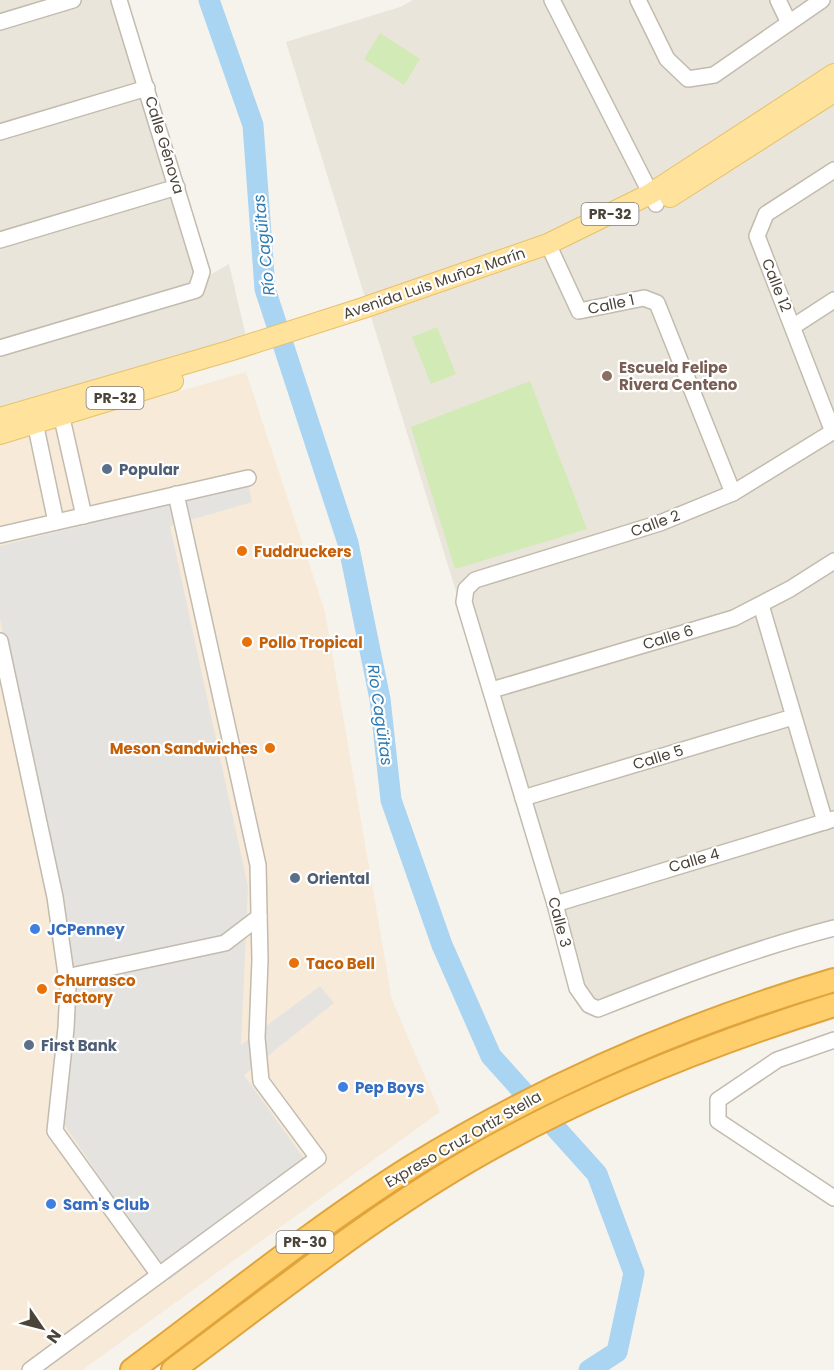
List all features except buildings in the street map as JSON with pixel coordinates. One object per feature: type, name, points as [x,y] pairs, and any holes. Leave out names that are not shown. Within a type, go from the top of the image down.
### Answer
[{"type":"highway","name":"Expreso Cruz Ortiz Stella","points":[[132,1370],[360,1201],[486,1123],[591,1069],[720,1016],[834,980]]},
{"type":"highway","name":"Expreso Cruz Ortiz Stella","points":[[173,1370],[382,1216],[501,1142],[604,1090],[738,1035],[834,1005]]},
{"type":"main road","name":"Avenida Luis Muñoz Marín","points":[[653,199],[834,74]]},
{"type":"main road","name":"Avenida Luis Muñoz Marín","points":[[0,418],[34,415],[230,356],[364,314],[550,248],[729,161],[834,92]]},
{"type":"main road","name":"Avenida Luis Muñoz Marín","points":[[0,434],[34,415]]},
{"type":"street","points":[[0,22],[73,0]]},
{"type":"street","name":"Calle Génova","points":[[0,348],[196,290],[202,272],[119,0]]},
{"type":"street","points":[[552,0],[653,199]]},
{"type":"street","points":[[638,0],[667,59],[688,79],[714,75],[822,0]]},
{"type":"street","points":[[778,0],[789,22]]},
{"type":"street","points":[[0,132],[147,88]]},
{"type":"street","name":"Calle 12","points":[[833,432],[758,236],[765,214],[834,170]]},
{"type":"street","points":[[0,240],[177,187]]},
{"type":"street","name":"Calle 1","points":[[550,248],[579,311],[644,298],[657,303],[733,493]]},
{"type":"street","points":[[794,326],[834,300]]},
{"type":"street","points":[[59,408],[84,516]]},
{"type":"street","points":[[34,415],[56,522]]},
{"type":"street","name":"Calle 2","points":[[466,589],[475,580],[660,523],[733,493],[833,432]]},
{"type":"street","points":[[0,535],[248,478]]},
{"type":"street","points":[[30,1370],[318,1158],[261,1080],[257,1038],[259,917],[256,854],[176,494]]},
{"type":"street","name":"Calle 6","points":[[492,690],[734,618],[761,605],[834,561]]},
{"type":"street","name":"Calle 3","points":[[466,589],[464,602],[524,798],[578,988],[589,1005],[598,1009],[681,975],[769,945],[834,928]]},
{"type":"street","points":[[761,605],[793,717],[829,821]]},
{"type":"street","points":[[0,641],[55,897],[66,977],[66,1028],[55,1131],[159,1275]]},
{"type":"street","name":"Calle 5","points":[[524,798],[793,717]]},
{"type":"street","name":"Calle 4","points":[[555,904],[829,821]]},
{"type":"street","points":[[66,977],[225,943],[259,917]]},
{"type":"street","points":[[834,1040],[777,1060],[718,1100],[718,1121],[834,1198]]},
{"type":"shaded area","points":[[0,0],[119,0],[205,278],[229,264],[249,349],[0,422]]},
{"type":"shaded area","points":[[413,0],[834,0],[834,928],[590,1005],[579,989],[286,42],[400,7]]},
{"type":"shaded area","points":[[246,372],[325,612],[392,1000],[440,1112],[82,1370],[0,1370],[0,443]]},
{"type":"shaded area","points":[[248,484],[252,502],[170,526],[248,887],[241,1045],[320,986],[334,1003],[244,1075],[313,1171],[169,1280],[64,1124],[70,972],[0,619],[0,546]]},
{"type":"green space","points":[[380,33],[420,59],[404,85],[364,59]]},
{"type":"green space","points":[[437,327],[456,374],[431,384],[412,337]]},
{"type":"green space","points":[[530,381],[587,529],[455,569],[411,427]]},
{"type":"waterway","name":"Río Cagüitas","points":[[209,0],[253,125],[265,289],[348,543],[380,699],[391,800],[442,945],[491,1056],[597,1174],[634,1273],[617,1352],[589,1370]]},
{"type":"place","name":"Escuela Felipe Rivera Centeno","points":[[607,376]]},
{"type":"place","name":"Popular","points":[[107,469]]},
{"type":"place","name":"Fuddruckers","points":[[242,551]]},
{"type":"place","name":"Pollo Tropical","points":[[247,642]]},
{"type":"place","name":"Meson Sandwiches","points":[[270,748]]},
{"type":"place","name":"Oriental","points":[[295,878]]},
{"type":"place","name":"JCPenney","points":[[35,929]]},
{"type":"place","name":"Taco Bell","points":[[294,963]]},
{"type":"place","name":"Churrasco Factory","points":[[42,989]]},
{"type":"place","name":"First Bank","points":[[29,1045]]},
{"type":"place","name":"Pep Boys","points":[[343,1087]]},
{"type":"place","name":"Sam's Club","points":[[51,1204]]}]
